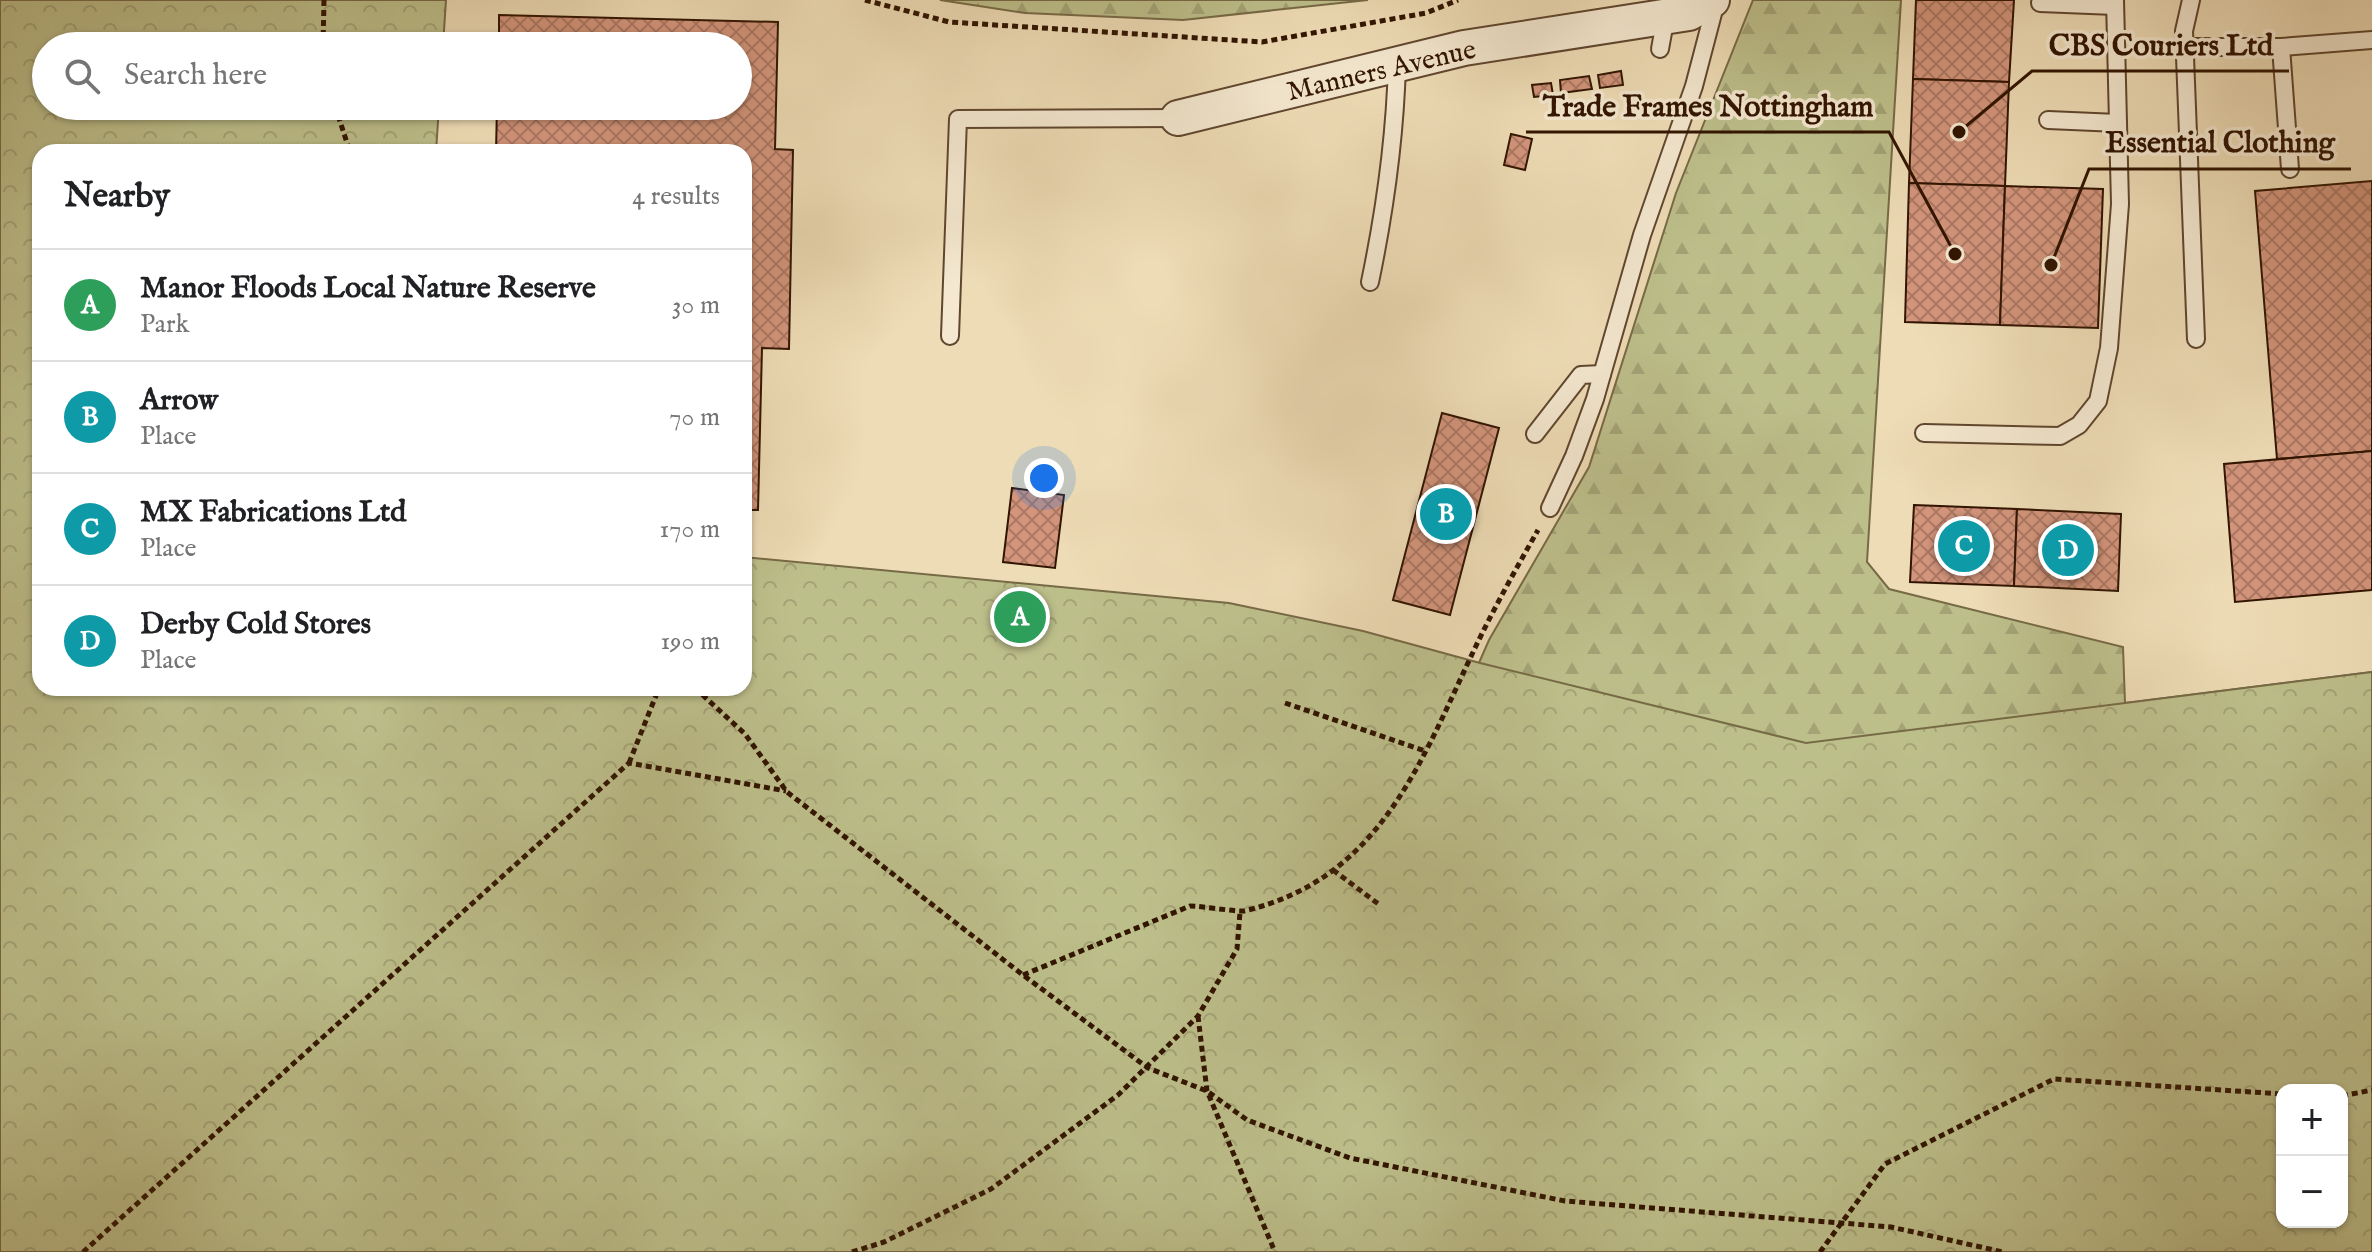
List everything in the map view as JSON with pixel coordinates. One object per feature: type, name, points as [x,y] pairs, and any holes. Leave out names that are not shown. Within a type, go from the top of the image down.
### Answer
[{"type":"street","name":"Manners Avenue","points":[[1178,118],[1464,48],[1584,14],[1663,32],[1714,0]]},
{"type":"lane","points":[[1550,508],[1574,456],[1602,374],[1642,235],[1694,86],[1714,0]]},
{"type":"lane","points":[[2191,0],[2184,31],[2196,339]]},
{"type":"lane","points":[[1924,433],[2060,436],[2079,425],[2098,401],[2109,348],[2120,204],[2115,3],[2040,3]]},
{"type":"lane","points":[[2185,47],[2281,47],[2372,40]]},
{"type":"lane","points":[[2281,47],[2290,169]]},
{"type":"lane","points":[[1370,282],[1385,210],[1397,64]]},
{"type":"lane","points":[[950,336],[958,119],[1178,118]]},
{"type":"lane","points":[[2048,120],[2118,123]]},
{"type":"lane","points":[[1535,434],[1581,375],[1602,374]]},
{"type":"path","points":[[323,32],[324,0]]},
{"type":"path","points":[[865,0],[949,22],[1262,42],[1426,13],[1458,0]]},
{"type":"path","points":[[340,120],[347,144]]},
{"type":"path","points":[[1023,975],[1190,906],[1240,912],[1283,899],[1356,854],[1399,803],[1485,627],[1550,508]]},
{"type":"path","points":[[83,1252],[629,763],[656,696]]},
{"type":"path","points":[[704,696],[745,734],[787,792],[1148,1068],[1207,1091],[1247,1120],[1350,1158],[1565,1201],[1891,1227],[2003,1252]]},
{"type":"path","points":[[1285,703],[1425,751]]},
{"type":"path","points":[[629,763],[787,792]]},
{"type":"path","points":[[1333,870],[1381,906]]},
{"type":"path","points":[[852,1252],[884,1242],[991,1189],[1118,1095],[1198,1016],[1237,949],[1240,912]]},
{"type":"path","points":[[1198,1016],[1207,1091],[1275,1252]]},
{"type":"path","points":[[1820,1252],[1885,1164],[2054,1079],[2276,1094]]},
{"type":"path","points":[[2348,1095],[2372,1090]]},
{"type":"green space","points":[[0,0],[446,0],[444,32],[32,32],[32,120],[438,120],[437,144],[32,144],[32,696],[752,696],[752,558],[1229,603],[1363,631],[1806,743],[2372,672],[2372,1252],[0,1252]]},
{"type":"green space","points":[[940,0],[1368,0],[1183,20],[1025,13]]},
{"type":"green space","points":[[1753,0],[1901,0],[1867,562],[1889,589],[2123,647],[2125,703],[2372,672],[2372,824],[1442,747],[1489,640],[1589,467],[1676,193]]},
{"type":"building","points":[[1916,0],[2014,0],[2009,82],[1913,79]]},
{"type":"building","points":[[499,15],[778,22],[775,149],[793,150],[789,349],[762,348],[758,510],[752,510],[752,144],[496,144],[497,120],[752,120],[752,32],[499,32]]},
{"type":"building","points":[[1621,71],[1623,85],[1600,88],[1598,75]]},
{"type":"building","points":[[1589,76],[1592,89],[1561,93],[1560,80]]},
{"type":"building","points":[[1913,79],[2009,82],[2005,186],[1909,183]]},
{"type":"building","points":[[1551,83],[1553,95],[1534,97],[1532,85]]},
{"type":"building","points":[[1511,134],[1532,139],[1525,170],[1504,165]]},
{"type":"building","points":[[2372,181],[2372,451],[2277,459],[2255,191]]},
{"type":"building","points":[[1909,183],[2005,186],[2000,325],[1905,322]]},
{"type":"building","points":[[2005,186],[2103,189],[2098,328],[2000,325]]},
{"type":"building","points":[[1442,413],[1499,428],[1450,615],[1393,600]]},
{"type":"building","points":[[2372,451],[2372,590],[2235,602],[2224,464]]},
{"type":"building","points":[[1012,488],[1064,495],[1055,568],[1003,562]]},
{"type":"building","points":[[1914,505],[2017,509],[2014,586],[1910,582]]},
{"type":"building","points":[[2017,509],[2121,514],[2118,591],[2014,586]]},
{"type":"place","name":"CBS Couriers Ltd","points":[[1959,132]]},
{"type":"place","name":"Trade Frames Nottingham","points":[[1955,254]]},
{"type":"place","name":"Essential Clothing","points":[[2051,265]]},
{"type":"place","name":"Arrow","points":[[1446,514]]},
{"type":"place","name":"MX Fabrications Ltd","points":[[1964,546]]},
{"type":"place","name":"Derby Cold Stores","points":[[2068,550]]},
{"type":"place","name":"Manor Floods Local Nature Reserve","points":[[1020,617]]}]
